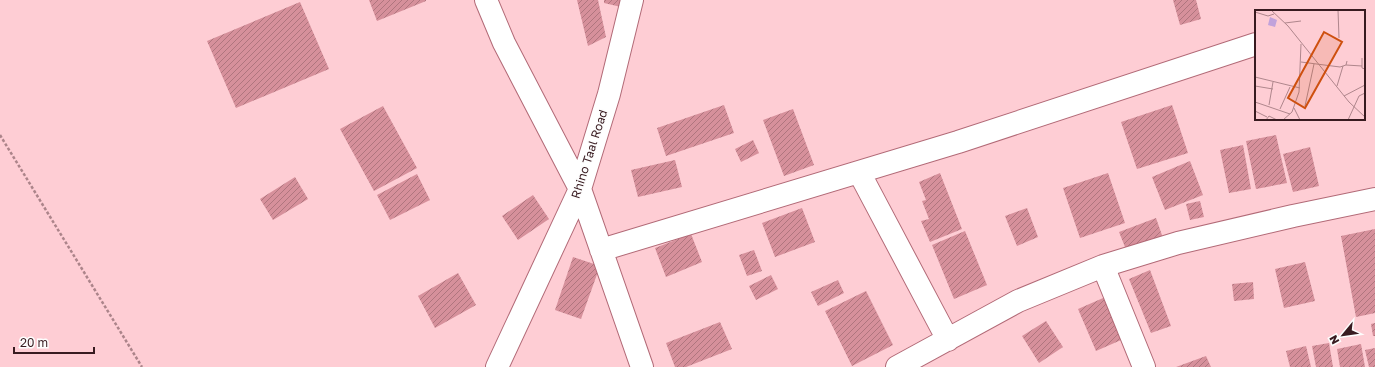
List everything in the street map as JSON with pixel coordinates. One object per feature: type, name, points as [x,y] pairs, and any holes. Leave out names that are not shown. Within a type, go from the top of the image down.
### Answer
[{"type":"street","points":[[486,0],[504,43],[580,190],[642,367]]},
{"type":"street","name":"Rhino Taal Road","points":[[497,367],[580,190],[609,94],[632,0]]},
{"type":"street","points":[[601,250],[958,142],[1255,44]]},
{"type":"street","points":[[859,172],[948,340]]},
{"type":"street","points":[[897,367],[1018,301],[1102,266],[1178,243],[1293,216],[1375,199]]},
{"type":"street","points":[[1102,266],[1144,367]]},
{"type":"path","points":[[0,135],[142,367]]},
{"type":"building","points":[[369,0],[426,0],[426,1],[377,21]]},
{"type":"building","points":[[577,0],[598,0],[606,37],[588,46]]},
{"type":"building","points":[[604,0],[622,0],[621,7],[604,3]]},
{"type":"building","points":[[1173,0],[1196,0],[1201,19],[1180,25]]},
{"type":"building","points":[[300,2],[329,69],[236,108],[207,41]]},
{"type":"building","points":[[724,105],[734,133],[666,156],[657,128]]},
{"type":"building","points":[[1172,105],[1188,153],[1137,169],[1121,122]]},
{"type":"building","points":[[383,106],[417,168],[374,191],[340,129]]},
{"type":"building","points":[[793,109],[814,165],[784,176],[763,120]]},
{"type":"building","points":[[1276,135],[1287,183],[1256,189],[1246,141]]},
{"type":"building","points":[[753,140],[759,153],[741,162],[735,149]]},
{"type":"building","points":[[1243,145],[1251,189],[1229,193],[1220,150]]},
{"type":"building","points":[[1310,147],[1319,186],[1293,192],[1283,154]]},
{"type":"building","points":[[675,160],[682,187],[638,197],[631,170]]},
{"type":"building","points":[[1190,161],[1203,195],[1165,210],[1152,177]]},
{"type":"building","points":[[940,173],[962,229],[930,242],[921,221],[929,219],[922,201],[926,200],[919,182]]},
{"type":"building","points":[[1108,173],[1125,223],[1080,238],[1063,188]]},
{"type":"building","points":[[417,174],[430,200],[390,220],[377,195]]},
{"type":"building","points":[[295,177],[308,199],[273,220],[260,199]]},
{"type":"building","points":[[533,195],[549,219],[518,240],[502,216]]},
{"type":"building","points":[[1200,201],[1204,217],[1190,220],[1186,204]]},
{"type":"building","points":[[802,208],[815,242],[775,257],[762,223]]},
{"type":"building","points":[[1027,208],[1038,237],[1017,246],[1005,216]]},
{"type":"building","points":[[1156,218],[1163,238],[1127,252],[1119,232]]},
{"type":"building","points":[[1375,229],[1375,313],[1356,317],[1341,236]]},
{"type":"building","points":[[965,231],[987,285],[954,299],[932,245]]},
{"type":"building","points":[[691,234],[702,262],[666,277],[655,248]]},
{"type":"building","points":[[754,250],[762,271],[747,276],[739,255]]},
{"type":"building","points":[[573,257],[600,266],[581,319],[555,310]]},
{"type":"building","points":[[1305,262],[1315,301],[1284,308],[1275,269]]},
{"type":"building","points":[[1150,270],[1171,326],[1151,333],[1129,279]]},
{"type":"building","points":[[458,273],[476,305],[435,328],[418,296]]},
{"type":"building","points":[[771,275],[778,289],[756,300],[749,286]]},
{"type":"building","points":[[838,280],[844,293],[818,306],[811,292]]},
{"type":"building","points":[[1253,282],[1254,299],[1234,301],[1232,284]]},
{"type":"building","points":[[866,291],[893,345],[852,366],[825,311]]},
{"type":"building","points":[[1110,295],[1128,337],[1096,351],[1078,309]]},
{"type":"building","points":[[1046,321],[1063,347],[1039,363],[1022,336]]},
{"type":"building","points":[[720,322],[732,349],[686,367],[675,367],[666,343]]},
{"type":"building","points":[[1375,323],[1375,336],[1373,336],[1371,324]]},
{"type":"building","points":[[1329,343],[1333,367],[1316,367],[1312,346]]},
{"type":"building","points":[[1361,344],[1365,367],[1340,367],[1337,349]]},
{"type":"building","points":[[1306,346],[1311,367],[1290,367],[1286,351]]},
{"type":"building","points":[[1375,348],[1375,367],[1369,367],[1365,350]]},
{"type":"building","points":[[1206,356],[1211,367],[1176,367]]}]
